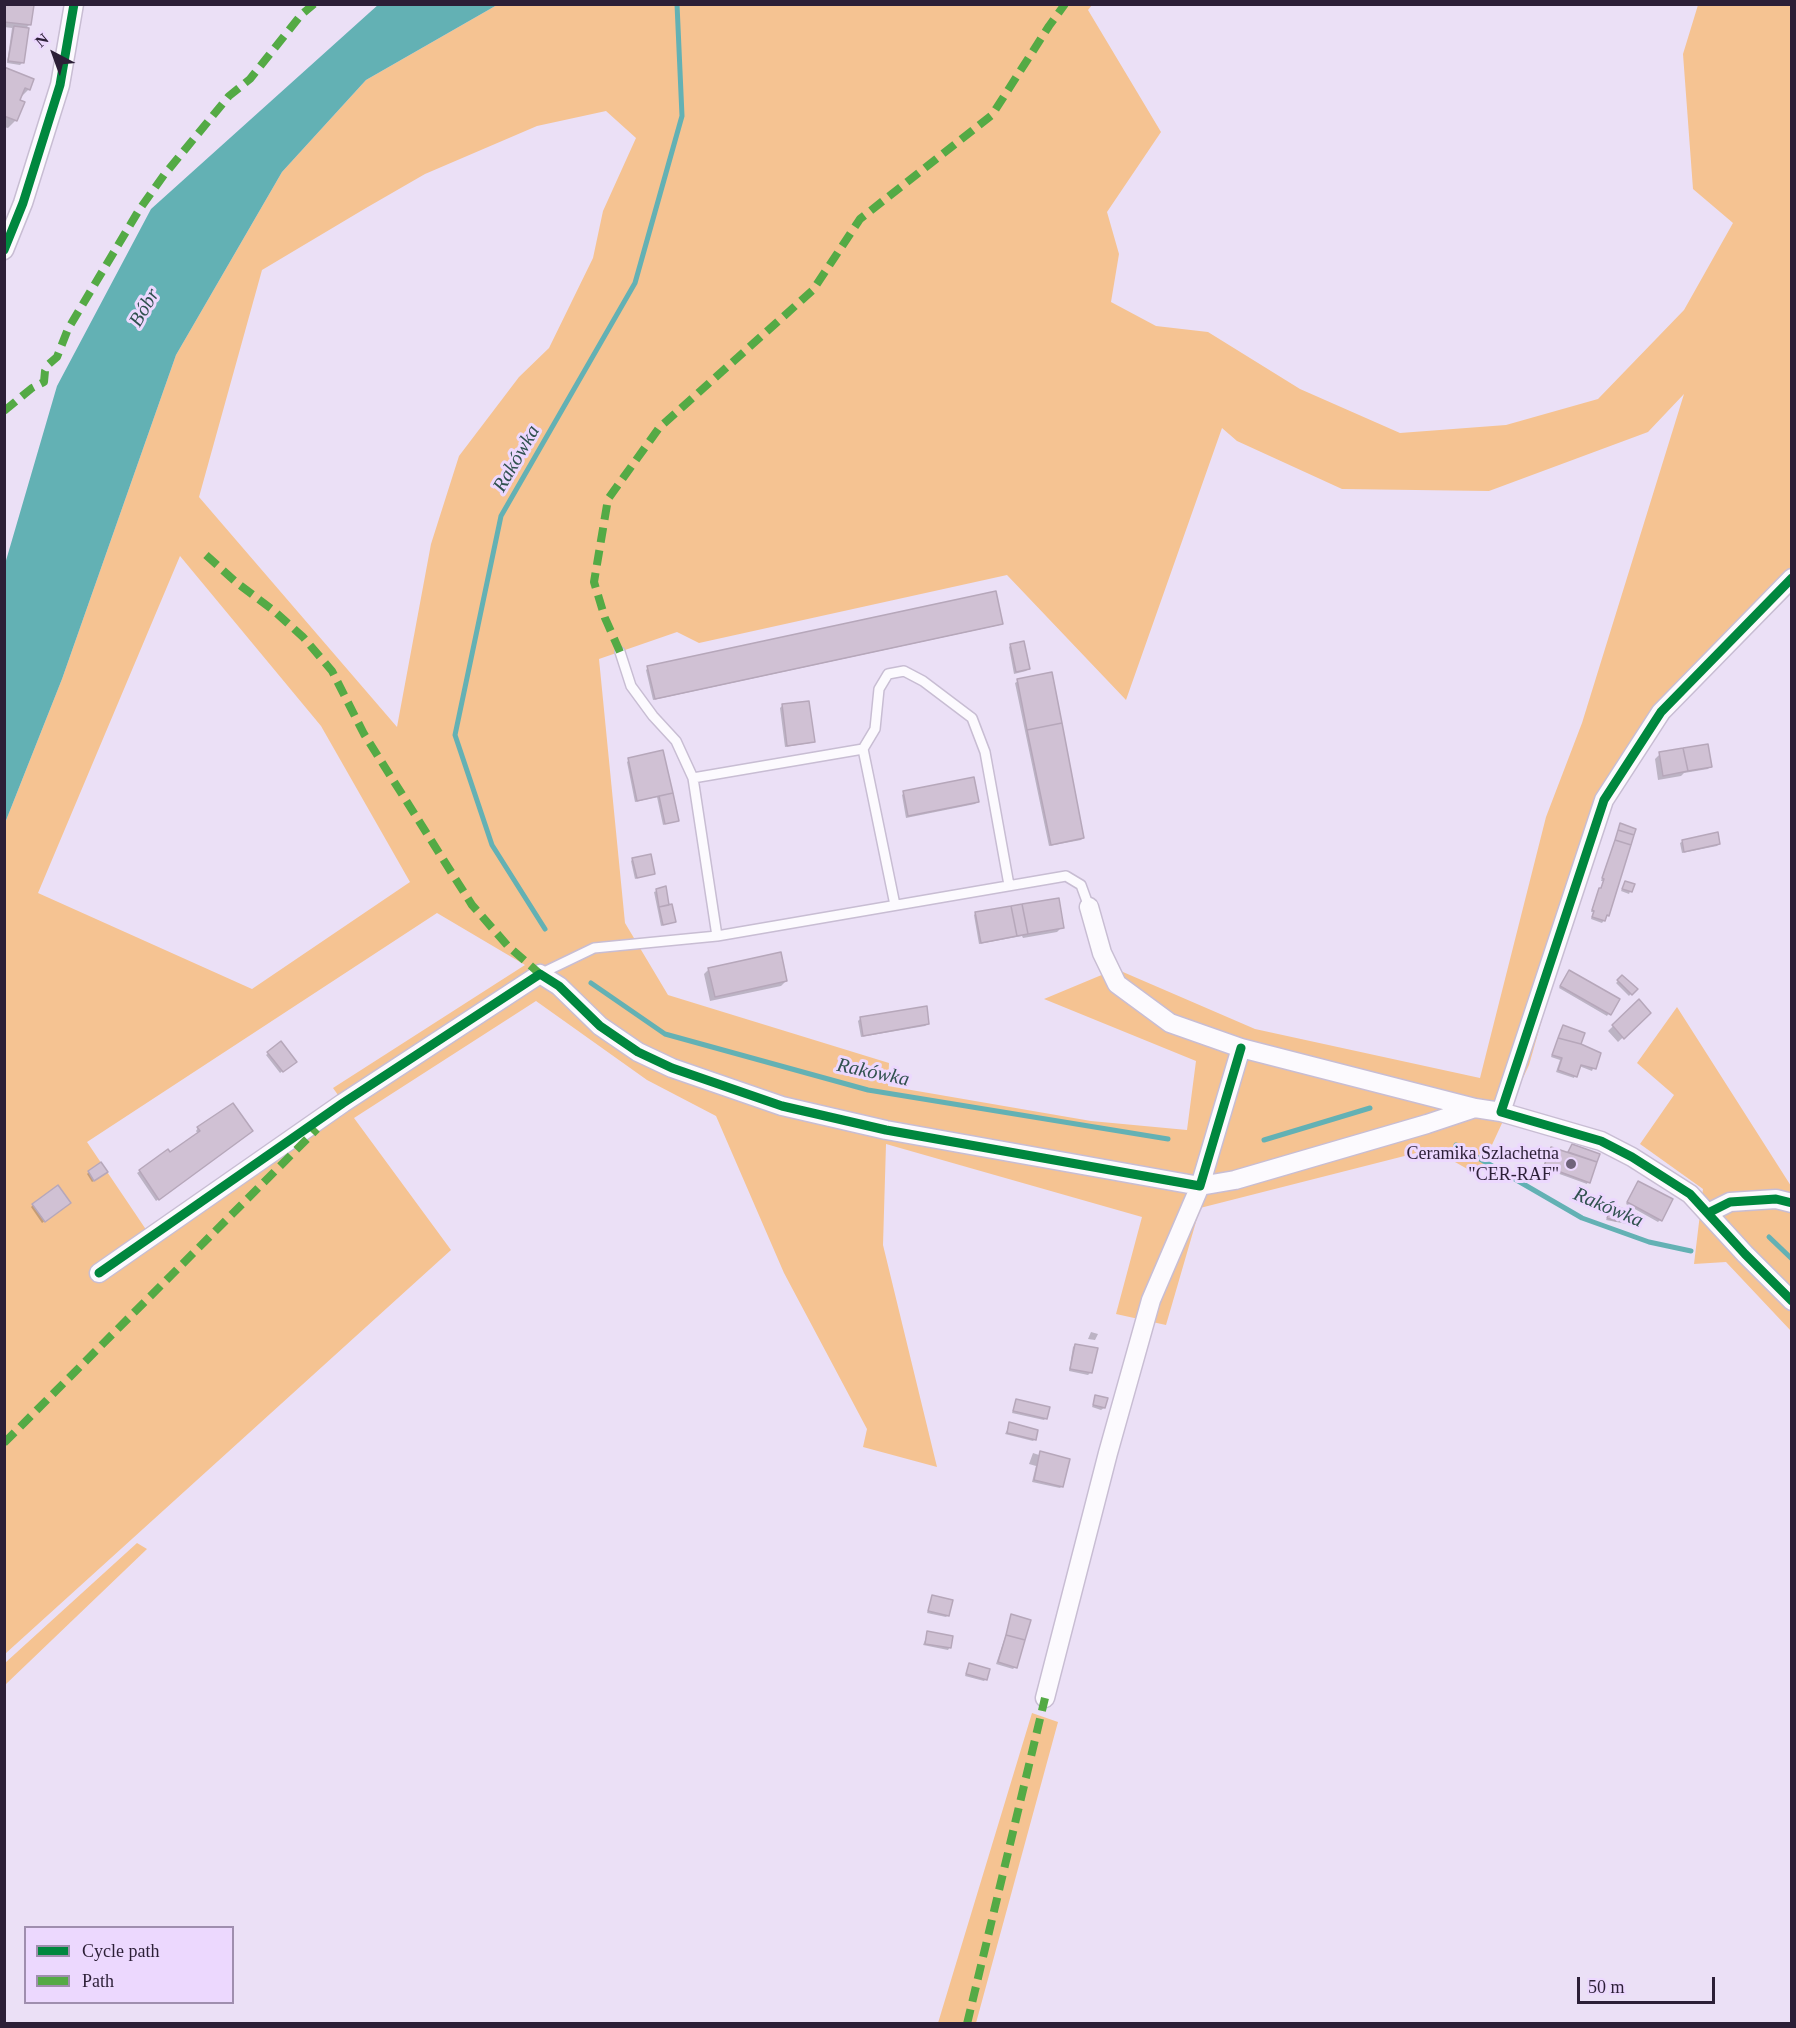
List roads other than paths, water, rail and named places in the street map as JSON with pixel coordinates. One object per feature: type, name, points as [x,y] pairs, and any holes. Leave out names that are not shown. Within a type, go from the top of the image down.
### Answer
[{"type":"street","points":[[7,239],[23,203],[60,85],[74,4]]},
{"type":"street","points":[[1501,1112],[1604,800],[1661,712],[1791,578]]},
{"type":"street","points":[[1089,907],[1102,953],[1117,984],[1170,1023],[1241,1048],[1475,1108],[1501,1112],[1601,1141],[1632,1157],[1690,1194],[1791,1301]]},
{"type":"street","points":[[99,1273],[343,1103],[540,974],[559,987],[600,1026],[638,1052],[672,1068],[782,1106],[886,1130],[1200,1186],[1235,1180],[1475,1108]]},
{"type":"street","points":[[1045,1698],[1108,1452],[1151,1300],[1200,1186],[1241,1048]]},
{"type":"street","points":[[1708,1213],[1730,1202],[1786,1198]]},
{"type":"lane","points":[[620,652],[631,686],[653,716],[676,741],[693,778],[717,936]]},
{"type":"lane","points":[[895,905],[863,749],[875,729],[879,689],[888,674],[904,671],[972,718],[985,752],[1009,885]]},
{"type":"lane","points":[[693,778],[863,749]]},
{"type":"lane","points":[[540,974],[594,948],[717,936],[1066,876],[1081,885],[1089,907]]},
{"type":"water","name":"Bóbr","points":[[379,4],[497,5],[366,80],[282,172],[176,355],[62,679],[5,823],[5,564],[57,386],[151,209]]},
{"type":"waterway","name":"Rakówka","points":[[545,929],[492,845],[455,735],[501,516],[635,283],[682,116],[677,4]]},
{"type":"waterway","name":"Rakówka","points":[[591,983],[665,1034],[868,1090],[1168,1139]]},
{"type":"waterway","name":"Rakówka","points":[[1264,1140],[1370,1108]]},
{"type":"waterway","name":"Rakówka","points":[[1456,1145],[1582,1218],[1649,1242],[1691,1251]]},
{"type":"waterway","name":"Rakówka","points":[[1769,1237],[1792,1259]]},
{"type":"place","name":"Ceramika Szlachetna \"CER-RAF\"","points":[[1571,1164]]}]
